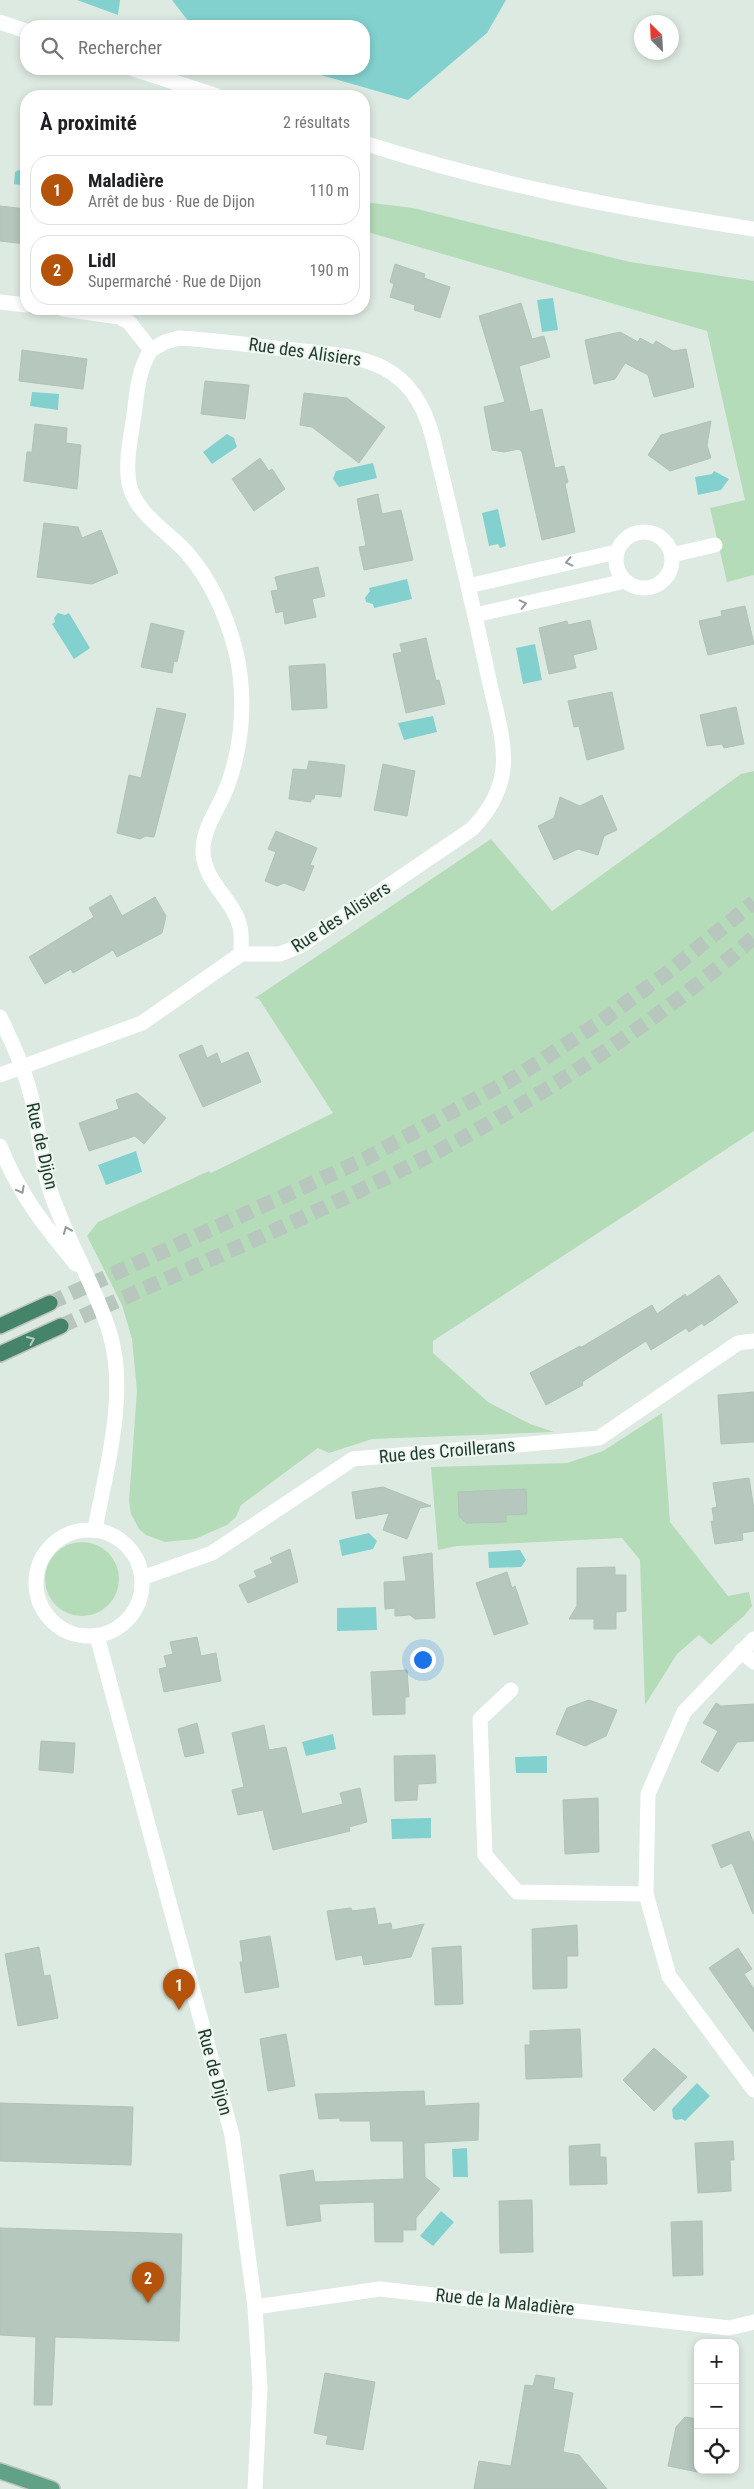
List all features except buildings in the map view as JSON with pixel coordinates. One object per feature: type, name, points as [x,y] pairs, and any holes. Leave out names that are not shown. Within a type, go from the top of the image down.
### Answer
[{"type":"highway","points":[[0,1326],[50,1303]]},
{"type":"highway","points":[[0,1354],[61,1326]]},
{"type":"main road","points":[[0,2471],[52,2489]]},
{"type":"street","points":[[0,22],[20,29]]},
{"type":"street","points":[[152,75],[199,90]]},
{"type":"street","points":[[370,145],[508,184],[666,216],[754,229]]},
{"type":"street","points":[[0,302],[20,304]]},
{"type":"street","points":[[0,1075],[142,1023],[241,954],[240,928],[210,876],[204,855],[205,833],[227,787],[240,730],[241,682],[236,652],[222,609],[201,572],[180,545],[141,508],[129,483],[132,430],[139,374],[151,350],[129,322],[119,317],[105,315]]},
{"type":"street","name":"Rue des Alisiers","points":[[151,350],[172,339],[199,339],[351,356],[372,362],[390,371],[411,390],[426,413],[476,615],[503,755],[500,781],[490,807],[472,829],[295,949],[280,954],[241,954]]},
{"type":"street","points":[[646,531],[663,539],[672,555],[669,573],[656,586],[638,588],[625,581],[617,570],[616,552],[628,536],[646,531]]},
{"type":"street","points":[[672,555],[715,545]]},
{"type":"street","points":[[468,586],[616,552]]},
{"type":"street","points":[[476,615],[625,581]]},
{"type":"street","name":"Rue de Dijon","points":[[0,1017],[22,1067],[34,1107],[50,1188],[85,1275],[102,1310],[111,1337],[117,1390],[112,1432],[95,1530]]},
{"type":"street","name":"Rue de Dijon","points":[[0,1146],[22,1193],[36,1216],[85,1275]]},
{"type":"street","name":"Rue des Croillerans","points":[[142,1578],[212,1553],[353,1459],[599,1438],[738,1343],[754,1341]]},
{"type":"street","points":[[95,1530],[112,1535],[127,1546],[138,1560],[142,1578],[141,1594],[136,1609],[119,1626],[97,1636],[79,1635],[70,1632],[62,1629],[48,1618],[38,1602],[35,1584],[38,1566],[46,1550],[60,1538],[77,1531],[95,1530]]},
{"type":"street","name":"Rue de Dijon","points":[[97,1636],[232,2135],[255,2307],[260,2388],[254,2489]]},
{"type":"street","points":[[754,1639],[741,1650],[684,1712],[648,1794],[646,1894],[670,1976],[754,2090]]},
{"type":"street","points":[[741,1650],[754,1662]]},
{"type":"street","points":[[511,1690],[480,1719],[485,1855],[516,1892],[646,1894]]},
{"type":"street","name":"Rue de la Maladière","points":[[255,2307],[380,2289],[729,2328],[754,2322]]},
{"type":"green space","points":[[370,203],[413,208],[630,262],[754,281],[754,575],[727,582],[710,508],[745,500],[707,331],[370,233]]},
{"type":"green space","points":[[754,771],[754,1131],[433,1341],[433,1353],[488,1402],[530,1424],[554,1432],[372,1439],[329,1453],[318,1448],[241,1505],[236,1517],[227,1525],[195,1539],[165,1542],[146,1535],[139,1529],[131,1514],[129,1501],[137,1391],[132,1339],[122,1305],[87,1236],[98,1222],[209,1171],[211,1173],[333,1113],[259,999],[255,998],[491,839],[552,911],[741,774]]},
{"type":"green space","points":[[662,1413],[670,1522],[728,1596],[749,1592],[752,1606],[744,1616],[711,1645],[699,1635],[677,1654],[645,1705],[640,1560],[622,1538],[457,1546],[438,1550],[431,1467],[567,1463],[603,1451]]},
{"type":"green space","points":[[82,1542],[96,1545],[108,1553],[116,1565],[119,1579],[116,1593],[108,1605],[96,1613],[82,1616],[68,1613],[56,1605],[48,1593],[45,1579],[48,1565],[56,1553],[68,1545]]},
{"type":"water","points":[[77,0],[120,0],[118,15]]},
{"type":"water","points":[[172,0],[506,0],[487,33],[408,100],[321,75],[370,75],[370,20],[187,20]]},
{"type":"water","points":[[20,170],[20,185],[14,184],[15,172]]},
{"type":"water","points":[[553,298],[558,330],[542,332],[537,300]]},
{"type":"water","points":[[32,392],[59,394],[58,410],[30,406]]},
{"type":"water","points":[[227,434],[234,438],[237,447],[212,464],[203,452]]},
{"type":"water","points":[[373,463],[377,478],[339,487],[333,479],[336,471]]},
{"type":"water","points":[[714,471],[729,479],[721,490],[698,495],[695,477],[712,474]]},
{"type":"water","points":[[498,509],[506,546],[500,548],[498,544],[489,546],[482,513]]},
{"type":"water","points":[[407,579],[412,599],[374,608],[373,604],[366,602],[365,598],[370,591],[369,588]]},
{"type":"water","points":[[58,613],[65,615],[69,613],[90,648],[74,659],[52,624],[55,622],[54,618]]},
{"type":"water","points":[[535,644],[542,680],[523,684],[516,648]]},
{"type":"water","points":[[433,716],[437,732],[404,740],[398,723]]},
{"type":"water","points":[[136,1151],[142,1172],[106,1185],[98,1165]]},
{"type":"water","points":[[369,1533],[377,1541],[373,1549],[342,1556],[339,1540]]},
{"type":"water","points":[[520,1550],[526,1560],[521,1567],[489,1568],[488,1552]]},
{"type":"water","points":[[376,1607],[377,1630],[337,1631],[337,1608]]},
{"type":"water","points":[[333,1734],[336,1749],[306,1756],[302,1742]]},
{"type":"water","points":[[547,1756],[547,1773],[516,1773],[515,1757]]},
{"type":"water","points":[[431,1818],[431,1838],[392,1839],[391,1819]]},
{"type":"water","points":[[697,2083],[710,2096],[685,2121],[682,2119],[676,2120],[673,2118],[672,2109]]},
{"type":"water","points":[[467,2148],[468,2177],[453,2177],[452,2149]]},
{"type":"water","points":[[441,2211],[454,2222],[433,2246],[420,2236]]},
{"type":"tunnel","points":[[50,1303],[365,1159],[516,1077],[600,1022],[667,973],[754,902]]},
{"type":"tunnel","points":[[61,1326],[360,1191],[495,1120],[572,1073],[649,1021],[754,937]]},
{"type":"place","name":"Maladière","points":[[179,2010]]},
{"type":"place","name":"Lidl","points":[[148,2303]]}]
